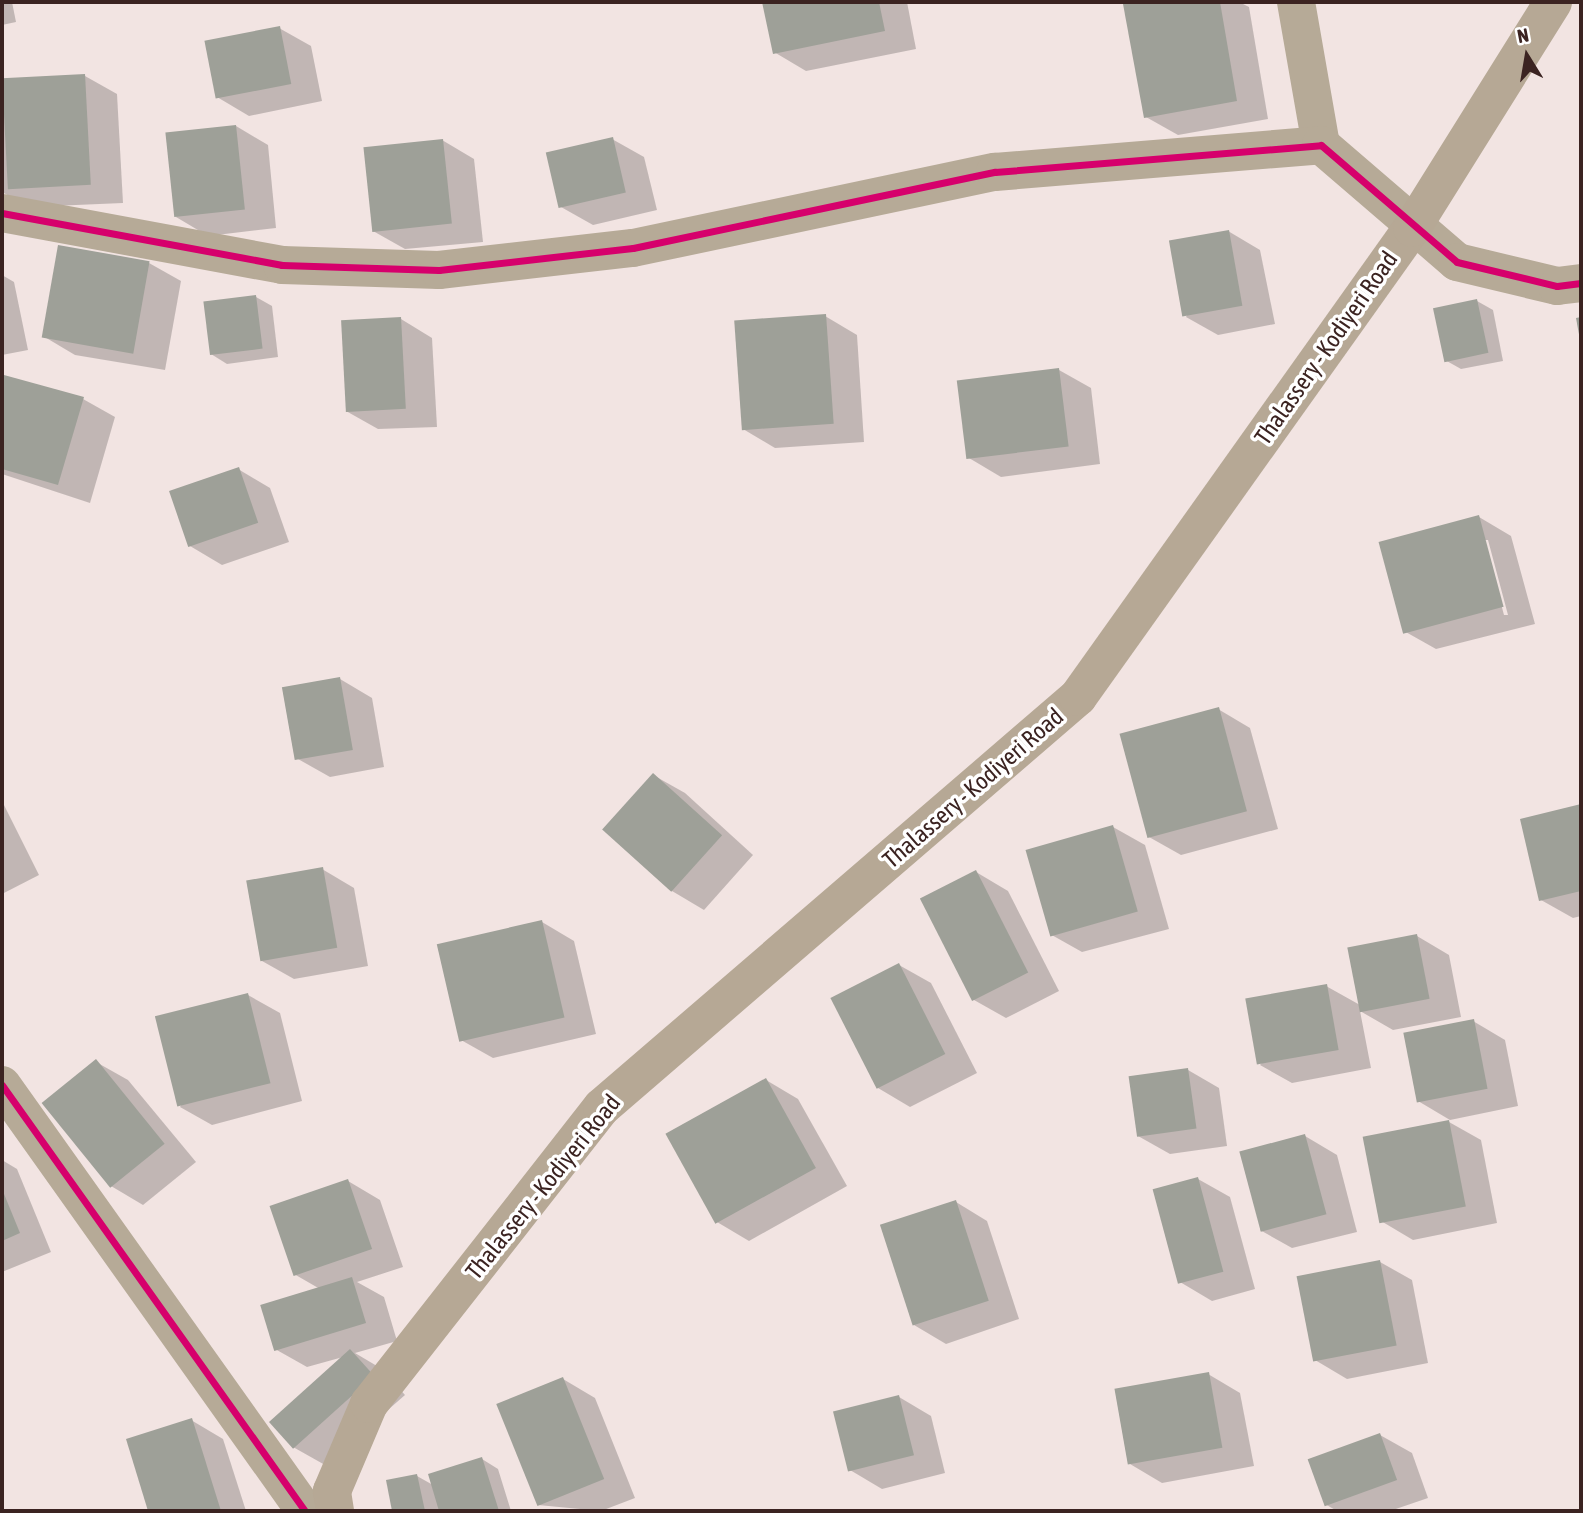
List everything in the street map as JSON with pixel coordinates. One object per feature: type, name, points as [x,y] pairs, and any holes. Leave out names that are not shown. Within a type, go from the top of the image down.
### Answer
[{"type":"main road","name":"Thalassery - Kodiyeri Road","points":[[335,1511],[332,1492],[369,1404],[602,1107],[1078,697],[1412,228],[1553,2]]},
{"type":"street","points":[[1296,2],[1321,145],[1412,228],[1457,262],[1557,286],[1581,283]]},
{"type":"street","points":[[2,213],[282,265],[439,270],[633,248],[995,172],[1321,145]]},
{"type":"street","points":[[2,1085],[305,1511]]},
{"type":"building","points":[[762,2],[879,2],[885,31],[773,54]]},
{"type":"building","points":[[1220,2],[1237,101],[1144,118],[1123,4]]},
{"type":"building","points":[[280,26],[291,84],[216,99],[204,41]]},
{"type":"building","points":[[85,74],[91,185],[8,189],[2,78]]},
{"type":"building","points":[[236,125],[245,210],[174,217],[165,132]]},
{"type":"building","points":[[613,137],[626,193],[559,208],[546,153]]},
{"type":"building","points":[[443,139],[452,224],[372,232],[363,147]]},
{"type":"building","points":[[1229,230],[1242,306],[1182,316],[1169,241]]},
{"type":"building","points":[[58,245],[150,261],[133,354],[42,338]]},
{"type":"building","points":[[256,295],[263,349],[210,355],[203,301]]},
{"type":"building","points":[[1477,299],[1488,353],[1444,362],[1433,308]]},
{"type":"building","points":[[826,314],[834,424],[742,430],[734,320]]},
{"type":"building","points":[[401,317],[406,409],[346,412],[341,320]]},
{"type":"building","points":[[1581,317],[1581,340],[1580,340],[1576,318]]},
{"type":"building","points":[[1059,368],[1069,446],[966,459],[957,381]]},
{"type":"building","points":[[4,375],[84,397],[58,485],[2,469]]},
{"type":"building","points":[[239,467],[258,523],[188,547],[169,491]]},
{"type":"building","points":[[1479,515],[1504,607],[1403,634],[1379,542]]},
{"type":"building","points":[[340,677],[353,750],[295,760],[282,687]]},
{"type":"building","points":[[1219,707],[1247,811],[1147,838],[1120,734]]},
{"type":"building","points":[[653,773],[722,835],[671,892],[602,829]]},
{"type":"building","points":[[1581,804],[1581,891],[1539,901],[1520,819]]},
{"type":"building","points":[[1113,825],[1138,912],[1050,937],[1026,850]]},
{"type":"building","points":[[323,867],[337,948],[260,961],[246,881]]},
{"type":"building","points":[[976,870],[1028,972],[972,1001],[920,899]]},
{"type":"building","points":[[542,920],[564,1017],[459,1042],[437,944]]},
{"type":"building","points":[[1417,934],[1430,999],[1360,1012],[1347,948]]},
{"type":"building","points":[[899,963],[945,1054],[877,1089],[830,998]]},
{"type":"building","points":[[1327,984],[1339,1050],[1257,1064],[1245,998]]},
{"type":"building","points":[[248,993],[270,1083],[177,1106],[155,1016]]},
{"type":"building","points":[[1474,1019],[1488,1089],[1417,1102],[1403,1033]]},
{"type":"building","points":[[96,1059],[165,1144],[110,1188],[42,1103]]},
{"type":"building","points":[[1188,1068],[1196,1128],[1137,1137],[1129,1076]]},
{"type":"building","points":[[766,1078],[816,1168],[715,1224],[665,1134]]},
{"type":"building","points":[[1449,1120],[1466,1206],[1379,1223],[1363,1137]]},
{"type":"building","points":[[1305,1134],[1326,1214],[1261,1232],[1239,1152]]},
{"type":"building","points":[[1198,1177],[1223,1272],[1178,1284],[1153,1189]]},
{"type":"building","points":[[348,1179],[372,1249],[294,1276],[270,1206]]},
{"type":"building","points":[[2,1189],[20,1233],[2,1241]]},
{"type":"building","points":[[956,1200],[989,1301],[913,1326],[880,1225]]},
{"type":"building","points":[[1380,1260],[1397,1345],[1313,1362],[1297,1276]]},
{"type":"building","points":[[352,1277],[366,1323],[274,1351],[260,1305]]},
{"type":"building","points":[[350,1349],[374,1376],[293,1449],[269,1422]]},
{"type":"building","points":[[1209,1372],[1222,1448],[1128,1465],[1114,1389]]},
{"type":"building","points":[[563,1377],[604,1479],[537,1506],[496,1404]]},
{"type":"building","points":[[899,1395],[914,1455],[848,1472],[833,1411]]},
{"type":"building","points":[[192,1418],[221,1511],[148,1511],[126,1439]]},
{"type":"building","points":[[1380,1433],[1397,1480],[1325,1506],[1308,1459]]},
{"type":"building","points":[[482,1457],[499,1511],[439,1511],[428,1474]]},
{"type":"building","points":[[417,1474],[425,1511],[392,1511],[386,1480]]},
{"type":"cycle path","points":[[2,213],[282,265],[439,270],[633,248],[995,172],[1321,145],[1457,262],[1557,286],[1581,283]]},
{"type":"cycle path","points":[[2,1085],[305,1511]]}]
